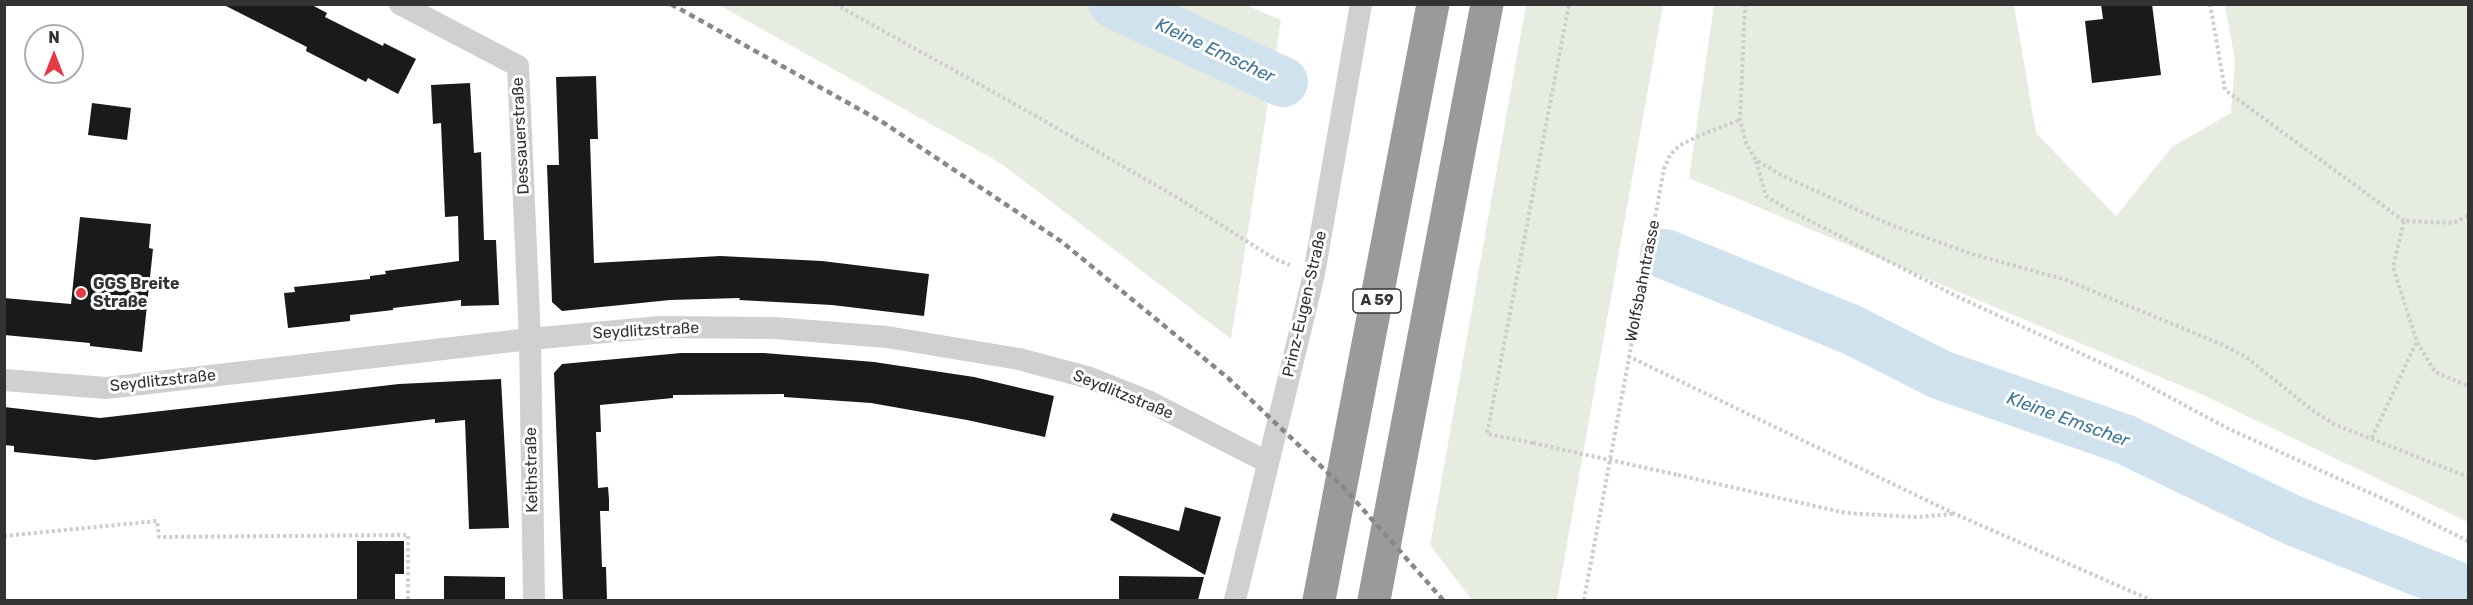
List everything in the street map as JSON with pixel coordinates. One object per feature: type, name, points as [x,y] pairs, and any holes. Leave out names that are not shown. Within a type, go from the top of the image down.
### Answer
[{"type":"highway","name":"A 59","points":[[1319,598],[1433,4]]},
{"type":"highway","points":[[1374,600],[1486,4]]},
{"type":"street","name":"Dessauerstraße","points":[[400,4],[518,66],[531,339]]},
{"type":"street","name":"Prinz-Eugen-Straße","points":[[1235,600],[1314,274],[1361,4]]},
{"type":"street","name":"Seydlitzstraße","points":[[4,380],[106,388],[531,339],[660,327],[774,328],[887,337],[1018,359],[1090,378],[1150,402],[1267,462]]},
{"type":"street","name":"Keithstraße","points":[[531,339],[534,600]]},
{"type":"path","points":[[835,4],[1163,189],[1275,260],[1314,274]]},
{"type":"path","points":[[1569,4],[1487,434],[1846,513],[1915,517],[1955,514]]},
{"type":"path","points":[[1745,4],[1740,120],[1746,143],[1756,160],[1766,196],[1786,209],[1958,297],[2132,377],[2228,428],[2469,541]]},
{"type":"path","points":[[2210,4],[2225,90],[2404,221],[2453,223],[2469,216]]},
{"type":"path","name":"Wolfsbahntrasse","points":[[1584,600],[1664,169],[1679,146],[1700,135],[1740,120]]},
{"type":"path","points":[[1756,160],[1783,176],[1892,225],[1972,254],[2066,280],[2221,344],[2246,357],[2312,410],[2334,424],[2469,477]]},
{"type":"path","points":[[2404,221],[2393,267],[2417,342],[2435,372],[2469,386]]},
{"type":"path","points":[[2372,438],[2417,342]]},
{"type":"path","points":[[1629,356],[1955,514],[2151,600]]},
{"type":"path","points":[[4,536],[157,521],[159,537],[408,535],[408,600]]},
{"type":"shaded area","points":[[719,5],[1246,5],[1281,20],[1231,339],[1002,164]]},
{"type":"shaded area","points":[[1526,5],[1663,5],[1557,600],[1472,600],[1430,545]]},
{"type":"shaded area","points":[[1714,5],[2014,5],[2036,133],[2116,216],[2172,147],[2231,113],[2235,60],[2225,5],[2468,5],[2468,522],[2203,395],[1689,178]]},
{"type":"building","points":[[222,4],[310,4],[327,13],[325,17],[383,46],[384,43],[416,59],[398,94],[368,78],[366,82],[306,51],[307,47]]},
{"type":"building","points":[[2101,4],[2152,4],[2161,75],[2092,83],[2085,21],[2103,19]]},
{"type":"building","points":[[596,76],[598,139],[590,139],[594,263],[720,256],[822,261],[929,274],[924,316],[832,305],[739,300],[740,298],[670,300],[562,311],[552,302],[547,165],[559,165],[556,77]]},
{"type":"building","points":[[470,83],[474,153],[481,152],[484,240],[496,240],[499,305],[461,306],[461,300],[350,315],[350,321],[288,328],[284,293],[295,292],[294,287],[370,279],[370,276],[386,274],[385,271],[459,261],[458,216],[445,217],[441,123],[433,124],[431,85]]},
{"type":"building","points":[[92,103],[131,108],[127,140],[88,135]]},
{"type":"building","points":[[80,217],[151,224],[149,248],[153,249],[142,352],[90,346],[90,343],[4,335],[4,298],[71,304]]},
{"type":"building","points":[[681,353],[764,353],[874,362],[974,377],[1054,396],[1045,437],[871,403],[784,397],[784,394],[673,395],[673,398],[600,405],[601,432],[596,432],[598,488],[608,487],[609,499],[609,511],[600,511],[602,567],[606,567],[607,600],[563,600],[554,373],[562,364]]},
{"type":"building","points":[[501,379],[509,528],[469,529],[465,420],[435,423],[435,419],[95,460],[14,452],[14,446],[4,445],[4,407],[100,418],[399,384]]},
{"type":"building","points":[[1185,507],[1221,517],[1205,575],[1110,520],[1113,513],[1179,531]]},
{"type":"building","points":[[357,541],[404,541],[404,574],[395,574],[395,600],[357,600]]},
{"type":"building","points":[[444,576],[505,577],[505,600],[444,600]]},
{"type":"building","points":[[1119,576],[1204,577],[1198,600],[1119,600]]},
{"type":"waterway","name":"Kleine Emscher","points":[[1114,4],[1283,82]]},
{"type":"waterway","name":"Kleine Emscher","points":[[1665,254],[1850,329],[1941,375],[2124,439],[2292,520],[2468,591]]},
{"type":"railway","points":[[671,4],[884,123],[1062,242],[1228,378],[1345,489],[1443,600]]},
{"type":"place","name":"GGS Breite Straße","points":[[81,293]]}]
